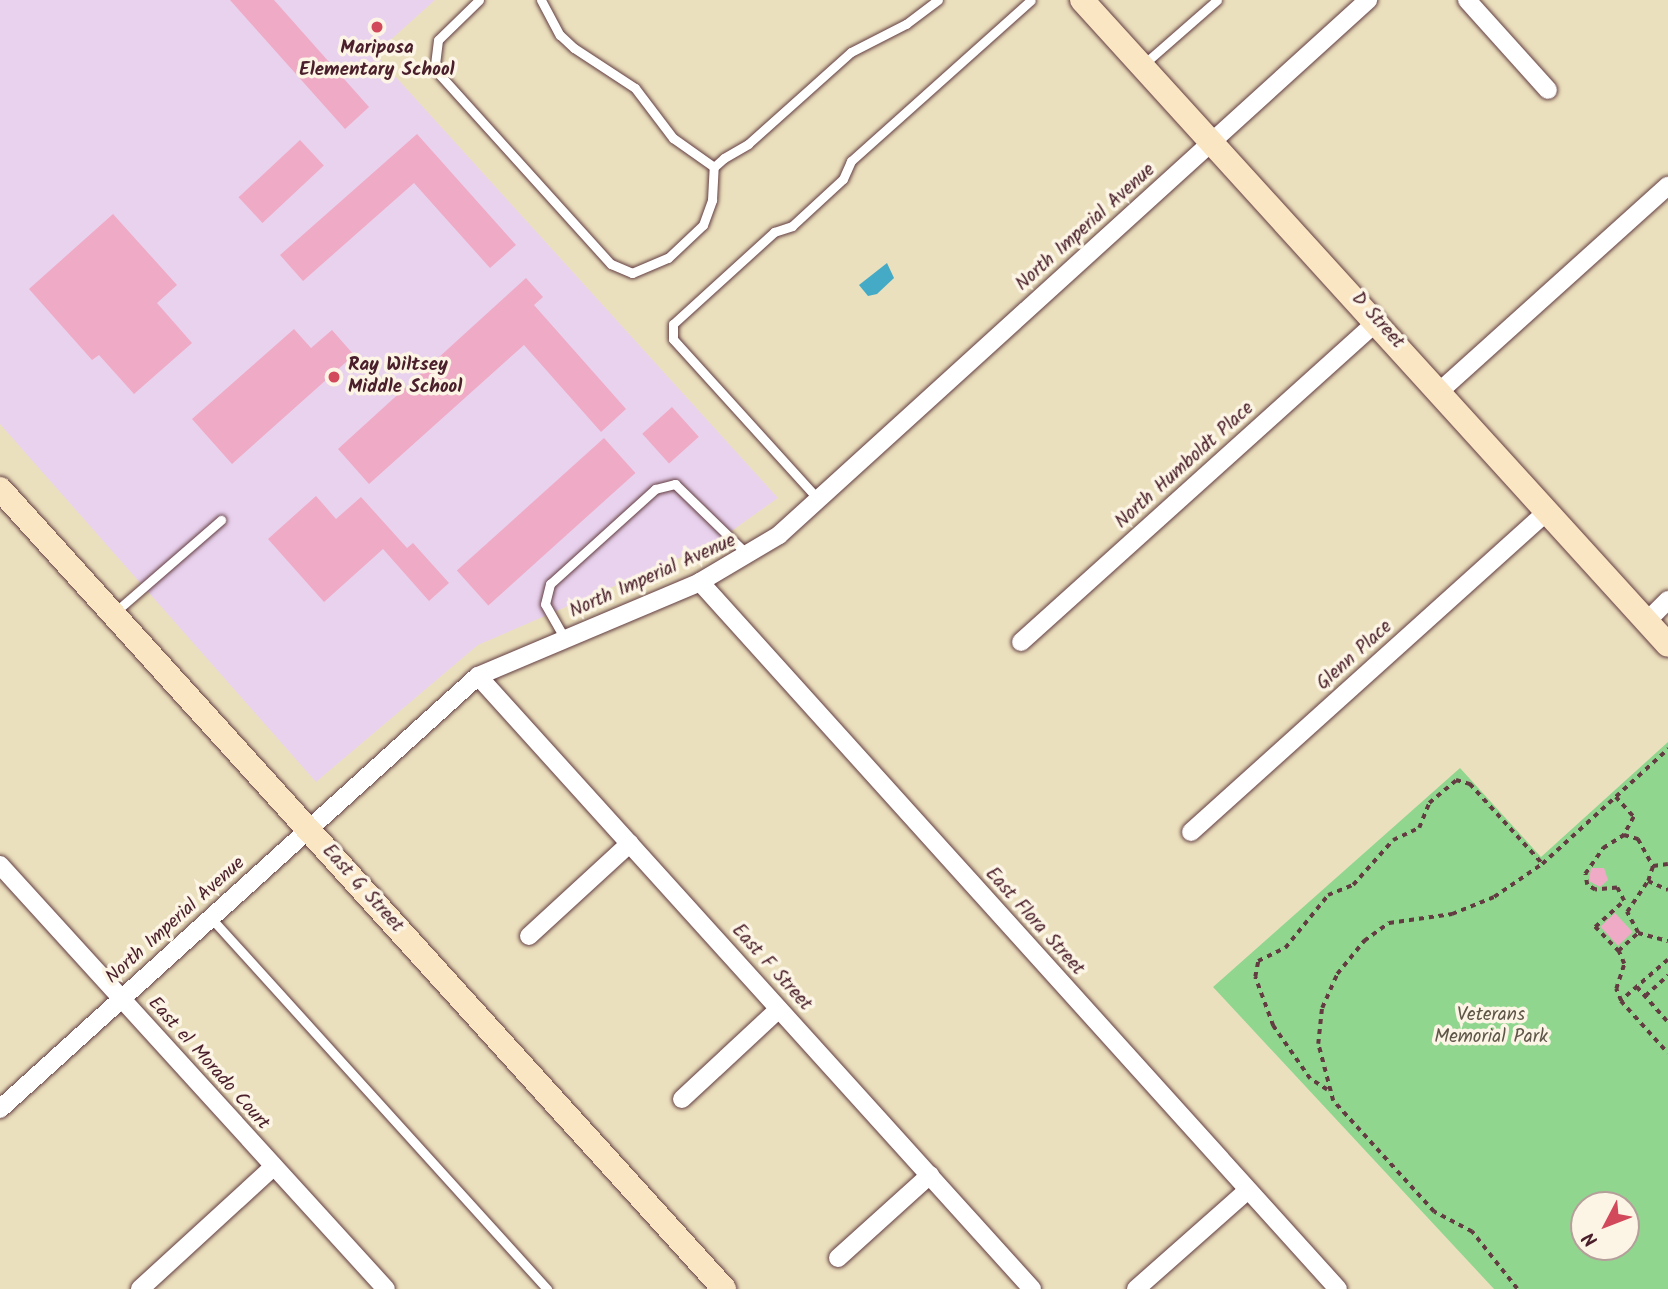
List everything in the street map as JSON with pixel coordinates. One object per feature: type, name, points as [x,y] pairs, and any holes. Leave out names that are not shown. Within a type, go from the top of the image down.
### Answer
[{"type":"street","name":"D Street","points":[[1082,0],[1668,645]]},
{"type":"street","name":"North Imperial Avenue","points":[[0,1109],[478,676],[700,582],[749,556],[818,499],[1368,0]]},
{"type":"street","points":[[1467,0],[1548,90]]},
{"type":"street","points":[[1440,391],[1668,186]]},
{"type":"street","name":"North Humboldt Place","points":[[1021,642],[1377,322]]},
{"type":"street","name":"East G Street","points":[[0,489],[724,1289]]},
{"type":"street","name":"Glenn Place","points":[[1191,832],[1547,510]]},
{"type":"street","name":"East Flora Street","points":[[700,582],[1338,1289]]},
{"type":"street","points":[[1647,621],[1668,600]]},
{"type":"street","name":"East F Street","points":[[478,676],[1032,1289]]},
{"type":"street","points":[[529,936],[629,844]]},
{"type":"street","name":"East el Morado Court","points":[[0,865],[386,1289]]},
{"type":"street","points":[[682,1099],[779,1009]]},
{"type":"street","points":[[140,1289],[273,1167]]},
{"type":"street","points":[[838,1258],[930,1175]]},
{"type":"street","points":[[1136,1289],[1248,1190]]},
{"type":"lane","points":[[479,0],[438,40],[435,65],[440,75],[611,264],[632,273],[668,258],[703,225],[712,200],[714,167]]},
{"type":"lane","points":[[541,0],[560,34],[574,48],[635,88],[673,138],[714,167]]},
{"type":"lane","points":[[714,167],[748,144],[851,52],[913,19],[938,0]]},
{"type":"lane","points":[[818,499],[673,339],[673,324],[774,232],[792,226],[843,179],[850,161],[1031,0]]},
{"type":"lane","points":[[1142,65],[1217,0]]},
{"type":"lane","points":[[565,639],[545,604],[550,584],[655,489],[675,484],[749,556]]},
{"type":"lane","points":[[113,614],[221,520]]},
{"type":"lane","points":[[211,918],[547,1289]]},
{"type":"path","points":[[1328,1091],[1318,1044],[1322,1008],[1337,974],[1364,941],[1389,923],[1477,907],[1542,863],[1668,749]]},
{"type":"path","points":[[1517,1289],[1472,1232],[1434,1212],[1381,1159],[1328,1091],[1310,1079],[1273,1026],[1255,977],[1258,961],[1285,948],[1328,895],[1353,885],[1393,840],[1419,828],[1429,803],[1457,780],[1471,784],[1542,863]]},
{"type":"path","points":[[1616,797],[1634,817],[1624,835],[1603,848],[1585,874],[1587,885],[1595,890],[1617,888],[1623,901],[1631,906]]},
{"type":"path","points":[[1624,835],[1638,839],[1653,866],[1648,881],[1627,912],[1638,933],[1667,942]]},
{"type":"path","points":[[1653,866],[1668,864]]},
{"type":"path","points":[[1648,881],[1668,890]]},
{"type":"path","points":[[1623,901],[1595,927],[1618,951],[1624,964],[1616,989],[1621,1001],[1668,1053]]},
{"type":"path","points":[[1618,951],[1638,933]]},
{"type":"path","points":[[1621,1001],[1668,960]]},
{"type":"path","points":[[1645,996],[1668,975]]},
{"type":"path","points":[[1637,987],[1668,1022]]},
{"type":"shaded area","name":"Ray Wiltsey Middle School","points":[[0,0],[435,0],[375,54],[778,498],[716,542],[478,645],[316,782],[0,424]]},
{"type":"green space","name":"Veterans Memorial Park","points":[[1668,742],[1668,1289],[1494,1289],[1213,987],[1460,768],[1541,857]]},
{"type":"water","points":[[887,263],[894,278],[877,294],[868,296],[859,285]]},
{"type":"building","points":[[230,0],[274,0],[369,107],[345,129]]},
{"type":"building","points":[[417,134],[516,245],[490,268],[414,183],[303,281],[280,255]]},
{"type":"building","points":[[300,140],[324,166],[262,223],[239,197]]},
{"type":"building","points":[[113,214],[177,285],[157,303],[192,343],[134,394],[99,355],[92,360],[29,289]]},
{"type":"building","points":[[526,278],[543,297],[534,305],[626,409],[601,432],[524,345],[369,484],[338,449]]},
{"type":"building","points":[[294,329],[311,348],[332,330],[354,355],[232,464],[192,419]]},
{"type":"building","points":[[672,407],[699,437],[669,463],[642,434]]},
{"type":"building","points":[[604,438],[635,473],[488,605],[457,570]]},
{"type":"building","points":[[316,496],[336,519],[361,497],[407,548],[413,543],[449,583],[429,601],[383,549],[324,602],[268,539]]},
{"type":"building","points":[[1591,868],[1604,868],[1608,880],[1600,887],[1589,881]]},
{"type":"building","points":[[1615,913],[1633,932],[1618,946],[1600,927]]},
{"type":"place","name":"Mariposa Elementary School","points":[[377,27]]},
{"type":"place","name":"Ray Wiltsey Middle School","points":[[334,377]]}]
